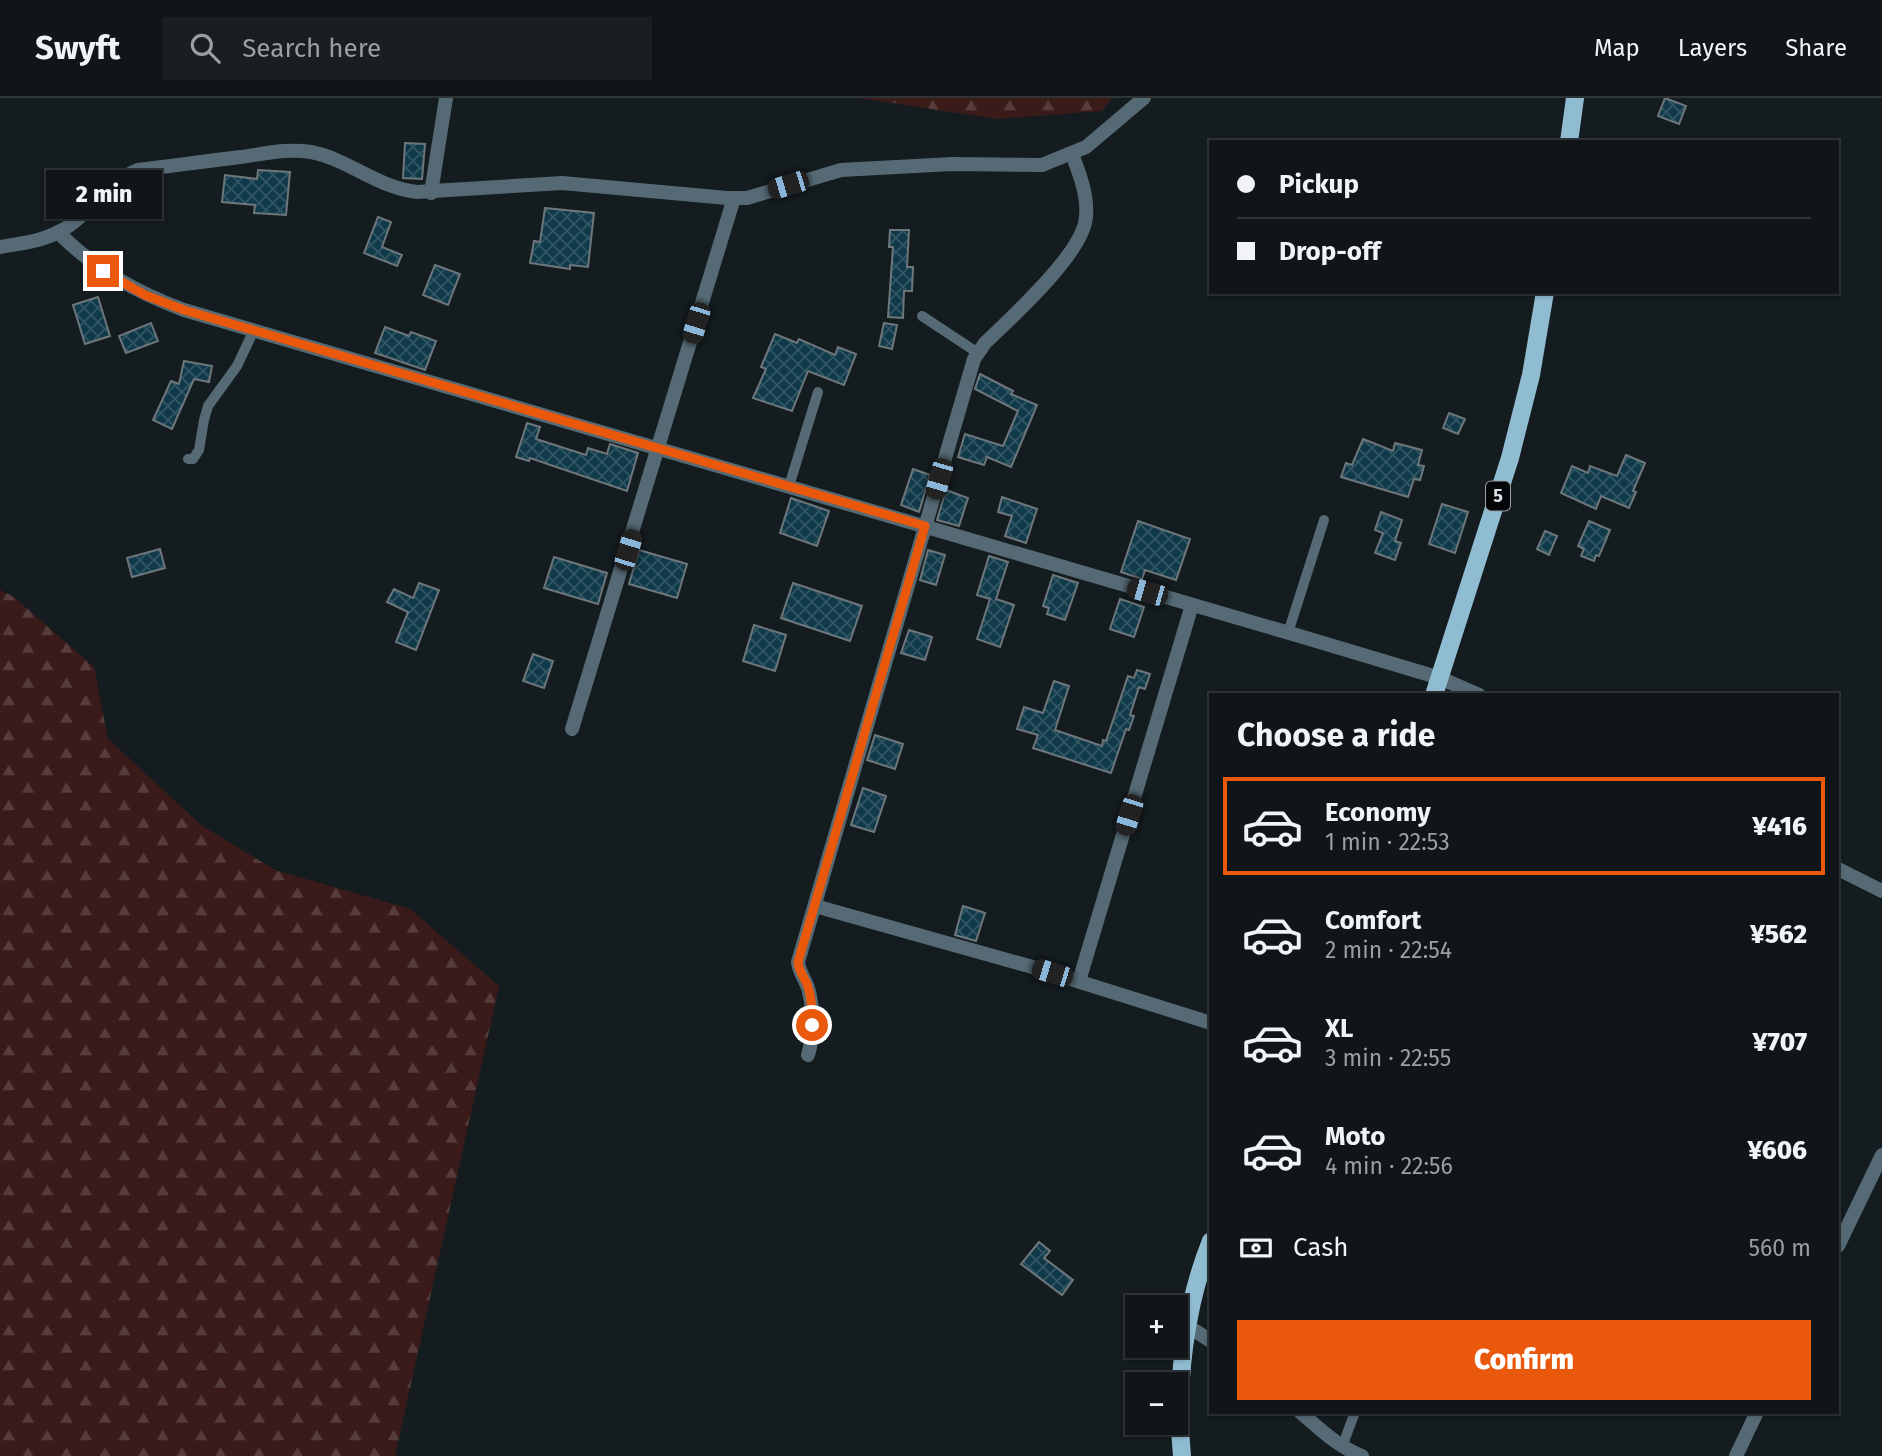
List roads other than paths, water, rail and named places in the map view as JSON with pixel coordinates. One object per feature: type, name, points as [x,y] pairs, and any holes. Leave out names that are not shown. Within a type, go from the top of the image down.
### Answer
[{"type":"main road","points":[[1569,140],[1575,98]]},
{"type":"main road","name":"5","points":[[1437,686],[1510,458],[1531,375],[1545,294]]},
{"type":"main road","points":[[1182,1456],[1180,1382],[1198,1278],[1209,1247]]},
{"type":"street","points":[[431,193],[446,98]]},
{"type":"street","points":[[0,247],[43,239],[66,229],[122,180],[138,170],[286,150],[312,152],[402,191],[431,193],[562,183],[747,198],[841,170],[952,164],[1042,165],[1086,147],[1144,98]]},
{"type":"street","points":[[808,1055],[812,1042],[812,1006],[798,962],[925,526],[974,359],[985,343],[1065,259],[1080,236],[1085,221],[1086,204],[1072,154]]},
{"type":"street","points":[[572,729],[734,198]]},
{"type":"street","points":[[58,232],[103,271],[145,295],[184,310],[1288,633],[1437,686],[1470,693]]},
{"type":"street","points":[[1079,981],[1192,605]]},
{"type":"street","points":[[1839,870],[1882,891]]},
{"type":"street","points":[[816,906],[1079,981],[1209,1022]]},
{"type":"street","points":[[1839,1244],[1882,1155]]},
{"type":"street","points":[[1189,1327],[1209,1340]]},
{"type":"street","points":[[1302,1414],[1342,1447],[1362,1456]]},
{"type":"street","points":[[1735,1456],[1756,1414]]},
{"type":"lane","points":[[922,316],[978,353]]},
{"type":"lane","points":[[188,459],[193,459],[199,450],[208,406],[237,366],[254,330]]},
{"type":"lane","points":[[789,486],[818,392]]},
{"type":"lane","points":[[1288,633],[1324,520]]},
{"type":"lane","points":[[1342,1447],[1354,1414]]}]
